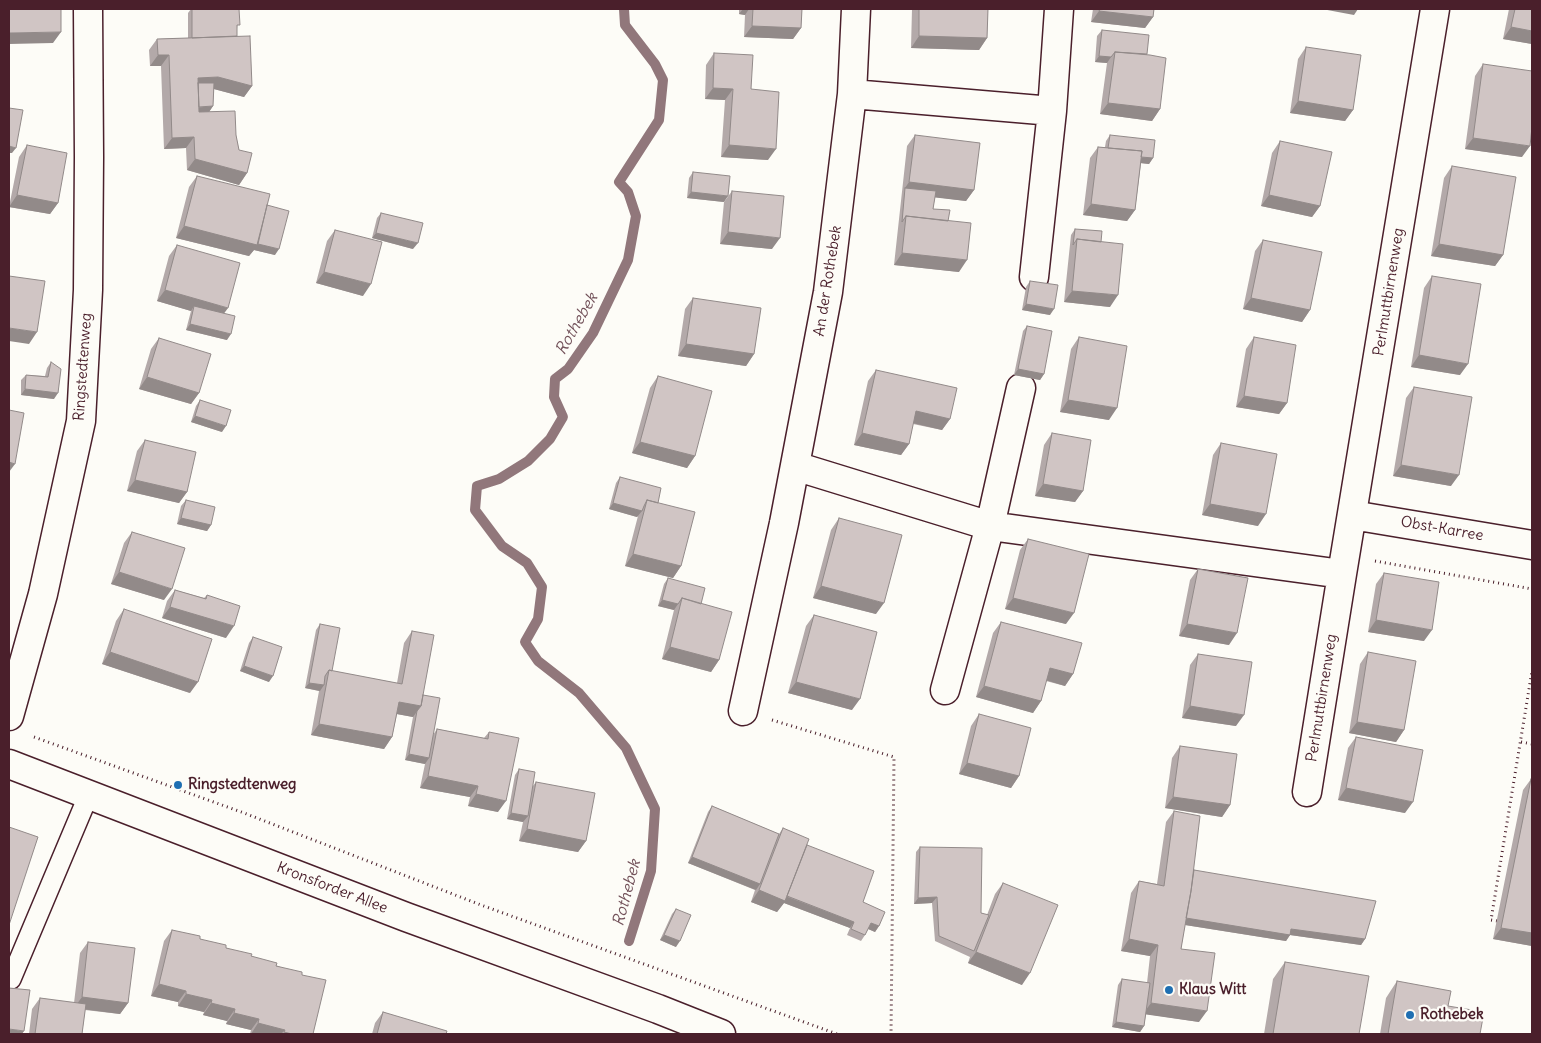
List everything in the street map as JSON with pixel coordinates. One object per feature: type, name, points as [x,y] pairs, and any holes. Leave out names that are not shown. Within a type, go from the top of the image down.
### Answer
[{"type":"street","name":"Ringstedtenweg","points":[[18,725],[43,594],[81,421],[88,290],[90,157],[88,9]]},
{"type":"street","name":"An der Rothebek","points":[[743,712],[784,523],[828,292],[852,94],[856,9]]},
{"type":"street","points":[[1034,276],[1052,110],[1059,9]]},
{"type":"street","name":"Perlmuttbirnenweg","points":[[1308,792],[1436,9]]},
{"type":"street","points":[[852,94],[1052,110]]},
{"type":"street","points":[[945,690],[990,526],[1021,388]]},
{"type":"street","points":[[794,466],[990,526],[1144,547],[1344,565]]},
{"type":"street","name":"Obst-Karree","points":[[1352,515],[1532,544]]},
{"type":"street","name":"Kronsforder Allee","points":[[9,764],[406,917],[721,1034]]},
{"type":"lane","points":[[9,979],[11,979],[89,794]]},
{"type":"path","points":[[1344,565],[1532,589]]},
{"type":"path","points":[[1497,921],[1491,920],[1532,671]]},
{"type":"path","points":[[743,712],[894,757],[891,1034]]},
{"type":"path","points":[[18,725],[480,905],[837,1034]]},
{"type":"path","points":[[1521,742],[1532,744]]},
{"type":"building","points":[[9,9],[61,9],[61,32],[9,33]]},
{"type":"building","points":[[192,9],[239,9],[240,25],[237,25],[237,36],[192,38]]},
{"type":"building","points":[[753,9],[802,9],[801,28],[752,26]]},
{"type":"building","points":[[919,9],[988,9],[987,38],[919,36]]},
{"type":"building","points":[[1100,9],[1154,9],[1153,17],[1099,11]]},
{"type":"building","points":[[1515,9],[1532,9],[1532,31],[1511,27]]},
{"type":"building","points":[[1102,30],[1149,35],[1147,54],[1115,52],[1111,57],[1099,56]]},
{"type":"building","points":[[250,36],[252,86],[218,77],[198,78],[199,112],[235,111],[239,150],[252,153],[247,173],[195,159],[194,137],[172,138],[169,55],[158,55],[157,39]]},
{"type":"building","points":[[1306,47],[1361,55],[1353,110],[1298,101]]},
{"type":"building","points":[[1115,52],[1166,58],[1160,109],[1108,103]]},
{"type":"building","points":[[714,53],[753,55],[751,89],[779,92],[776,149],[729,145],[733,89],[713,88]]},
{"type":"building","points":[[1483,64],[1532,71],[1530,146],[1473,138]]},
{"type":"building","points":[[198,83],[214,83],[213,106],[199,107]]},
{"type":"building","points":[[9,108],[23,110],[16,148],[9,146]]},
{"type":"building","points":[[915,135],[980,143],[974,190],[909,182]]},
{"type":"building","points":[[1110,135],[1155,140],[1153,158],[1141,157],[1142,151],[1108,148]]},
{"type":"building","points":[[1280,141],[1332,152],[1320,206],[1269,195]]},
{"type":"building","points":[[27,145],[67,153],[58,203],[17,195]]},
{"type":"building","points":[[1098,147],[1142,151],[1135,210],[1091,204]]},
{"type":"building","points":[[1452,166],[1516,177],[1503,255],[1439,244]]},
{"type":"building","points":[[693,172],[730,176],[728,196],[691,192]]},
{"type":"building","points":[[197,176],[270,194],[257,245],[184,226]]},
{"type":"building","points":[[905,188],[936,191],[933,209],[950,210],[948,221],[906,216],[902,222]]},
{"type":"building","points":[[732,191],[784,196],[780,238],[728,232]]},
{"type":"building","points":[[267,205],[289,211],[279,249],[258,244]]},
{"type":"building","points":[[381,213],[423,223],[418,243],[376,233]]},
{"type":"building","points":[[906,216],[971,223],[967,260],[902,253]]},
{"type":"building","points":[[1075,229],[1102,231],[1101,242],[1077,239],[1073,245]]},
{"type":"building","points":[[335,230],[382,242],[371,284],[324,272]]},
{"type":"building","points":[[1077,239],[1123,244],[1118,295],[1072,291]]},
{"type":"building","points":[[1263,240],[1322,252],[1310,310],[1251,298]]},
{"type":"building","points":[[177,245],[240,263],[228,308],[165,290]]},
{"type":"building","points":[[9,276],[45,281],[37,332],[9,328]]},
{"type":"building","points":[[1432,276],[1481,284],[1468,364],[1419,355]]},
{"type":"building","points":[[1030,281],[1058,285],[1054,309],[1026,304]]},
{"type":"building","points":[[693,298],[761,308],[754,354],[686,344]]},
{"type":"building","points":[[194,306],[235,316],[231,334],[190,324]]},
{"type":"building","points":[[1027,326],[1052,331],[1044,374],[1018,369]]},
{"type":"building","points":[[1079,337],[1127,346],[1117,408],[1068,400]]},
{"type":"building","points":[[1254,337],[1296,345],[1287,403],[1244,396]]},
{"type":"building","points":[[159,338],[211,354],[199,393],[147,377]]},
{"type":"building","points":[[51,362],[61,369],[58,393],[25,389],[26,375],[48,377]]},
{"type":"building","points":[[876,370],[957,388],[950,419],[916,411],[909,444],[862,433]]},
{"type":"building","points":[[658,376],[712,391],[695,456],[640,442]]},
{"type":"building","points":[[1414,387],[1472,397],[1459,475],[1401,465]]},
{"type":"building","points":[[200,400],[231,410],[226,426],[195,416]]},
{"type":"building","points":[[9,410],[24,413],[15,464],[9,462]]},
{"type":"building","points":[[1052,433],[1091,440],[1083,491],[1043,484]]},
{"type":"building","points":[[145,440],[196,452],[187,492],[135,480]]},
{"type":"building","points":[[1221,443],[1277,454],[1266,514],[1210,504]]},
{"type":"building","points":[[620,477],[661,488],[658,503],[647,500],[642,511],[613,503]]},
{"type":"building","points":[[186,500],[215,507],[211,525],[181,518]]},
{"type":"building","points":[[647,500],[695,512],[681,566],[633,554]]},
{"type":"building","points":[[839,518],[902,535],[884,603],[821,586]]},
{"type":"building","points":[[132,532],[185,548],[172,589],[119,572]]},
{"type":"building","points":[[1028,539],[1089,554],[1074,613],[1013,598]]},
{"type":"building","points":[[1198,569],[1248,578],[1237,633],[1187,624]]},
{"type":"building","points":[[1384,573],[1439,582],[1432,630],[1376,620]]},
{"type":"building","points":[[668,578],[705,588],[701,604],[682,598],[678,604],[662,600]]},
{"type":"building","points":[[175,590],[206,599],[207,595],[240,606],[234,626],[170,607]]},
{"type":"building","points":[[682,598],[732,612],[719,660],[670,647]]},
{"type":"building","points":[[124,609],[212,639],[198,682],[110,652]]},
{"type":"building","points":[[814,615],[877,632],[860,699],[796,682]]},
{"type":"building","points":[[1001,622],[1082,643],[1073,674],[1050,668],[1041,701],[984,686]]},
{"type":"building","points":[[320,624],[340,628],[332,671],[329,670],[325,676],[324,685],[309,683]]},
{"type":"building","points":[[412,631],[434,635],[421,706],[399,702],[392,737],[319,724],[329,670],[402,684]]},
{"type":"building","points":[[253,637],[282,647],[273,676],[244,666]]},
{"type":"building","points":[[1368,652],[1416,661],[1404,730],[1357,722]]},
{"type":"building","points":[[1198,654],[1252,662],[1244,715],[1190,706]]},
{"type":"building","points":[[423,695],[440,698],[429,758],[409,754],[417,711],[421,706]]},
{"type":"building","points":[[979,714],[1031,728],[1019,776],[967,763]]},
{"type":"building","points":[[437,729],[488,739],[489,732],[519,738],[506,801],[476,794],[478,786],[428,776]]},
{"type":"building","points":[[1356,737],[1423,750],[1413,802],[1346,788]]},
{"type":"building","points":[[1180,746],[1237,754],[1230,805],[1173,797]]},
{"type":"building","points":[[519,769],[535,772],[528,816],[511,813]]},
{"type":"building","points":[[1532,779],[1532,933],[1501,928]]},
{"type":"building","points":[[536,782],[595,793],[586,841],[527,829]]},
{"type":"building","points":[[712,806],[779,834],[760,884],[692,857]]},
{"type":"building","points":[[1174,811],[1200,816],[1191,891],[1181,949],[1215,953],[1207,1011],[1151,1003],[1158,945],[1129,939],[1139,881],[1164,886]]},
{"type":"building","points":[[9,827],[38,837],[9,925]]},
{"type":"building","points":[[783,828],[809,839],[785,901],[759,890]]},
{"type":"building","points":[[807,845],[874,871],[863,902],[885,912],[879,926],[871,923],[865,935],[851,929],[854,922],[787,896]]},
{"type":"building","points":[[920,847],[982,848],[981,913],[989,915],[974,951],[939,936],[937,897],[918,898]]},
{"type":"building","points":[[1194,870],[1376,901],[1365,939],[1291,929],[1290,935],[1186,918]]},
{"type":"building","points":[[1003,883],[1058,905],[1030,973],[976,952]]},
{"type":"building","points":[[676,909],[691,915],[680,941],[664,935]]},
{"type":"building","points":[[172,930],[200,936],[200,939],[226,945],[226,948],[252,954],[251,956],[277,963],[276,966],[302,972],[302,975],[326,980],[313,1034],[284,1032],[285,1030],[258,1023],[259,1019],[234,1013],[235,1009],[211,1003],[212,1000],[186,994],[186,991],[159,984]]},
{"type":"building","points":[[88,942],[135,948],[128,1003],[82,997]]},
{"type":"building","points":[[1285,962],[1369,976],[1359,1034],[1273,1034]]},
{"type":"building","points":[[1122,979],[1150,983],[1144,1026],[1116,1022]]},
{"type":"building","points":[[1397,981],[1451,991],[1448,1006],[1484,1012],[1480,1034],[1388,1034]]},
{"type":"building","points":[[9,988],[30,990],[24,1031],[9,1029]]},
{"type":"building","points":[[40,998],[86,1004],[82,1034],[35,1034]]},
{"type":"building","points":[[383,1012],[447,1031],[446,1034],[377,1034]]},
{"type":"waterway","name":"Rothebek","points":[[624,9],[625,25],[655,64],[663,80],[659,120],[619,182],[628,192],[636,216],[628,260],[593,333],[568,369],[555,379],[554,397],[563,417],[550,439],[528,461],[499,479],[477,486],[475,510],[502,546],[527,563],[542,587],[538,619],[525,642],[538,661],[579,693],[626,748],[655,809],[651,871],[629,941]]},
{"type":"place","name":"Ringstedtenweg","points":[[178,785]]},
{"type":"place","name":"Klaus Witt","points":[[1169,990]]},
{"type":"place","name":"Rothebek","points":[[1410,1015]]}]
